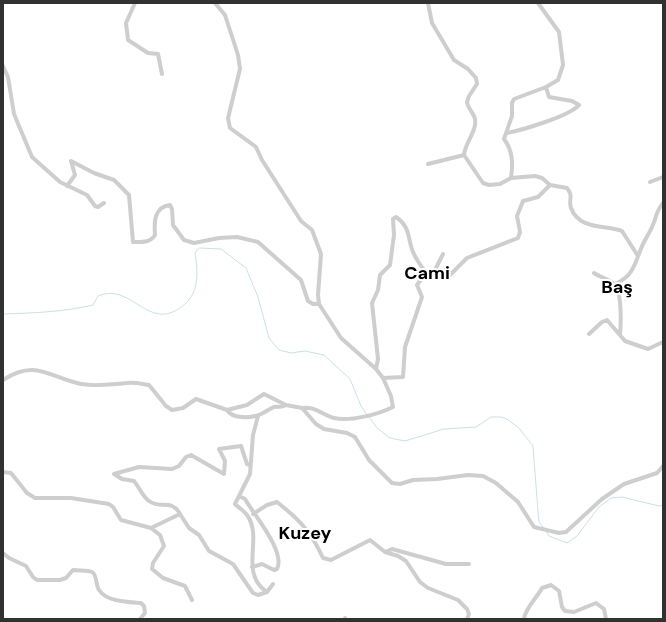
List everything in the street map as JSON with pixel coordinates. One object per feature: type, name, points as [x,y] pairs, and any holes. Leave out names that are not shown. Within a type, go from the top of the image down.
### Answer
[{"type":"street","points":[[135,3],[126,23],[128,40],[148,52],[158,54],[162,74]]},
{"type":"street","points":[[215,3],[225,14],[238,55],[240,70],[228,118],[230,128],[256,147],[262,160],[301,221],[312,230],[321,254],[318,295],[319,304],[341,338],[383,378],[391,396],[393,407],[357,418],[336,418],[315,409],[286,405],[264,394],[247,405],[226,410]]},
{"type":"street","points":[[428,3],[432,23],[454,60],[468,69],[476,78],[477,84],[467,102],[475,117],[475,126],[465,147],[464,155],[483,183],[489,186],[500,184],[511,178],[535,176],[542,178],[550,185],[566,188],[572,195],[571,208],[584,222],[597,228],[615,228],[622,231],[638,256]]},
{"type":"street","points":[[511,178],[513,165],[511,152],[504,139],[512,116],[512,103],[514,98],[546,87],[558,80],[563,65],[559,32],[538,3]]},
{"type":"street","points":[[3,66],[8,77],[14,114],[32,157],[60,182],[87,195],[95,206],[98,207],[104,203]]},
{"type":"street","points":[[507,132],[520,130],[575,109],[579,105],[572,101],[549,96],[546,87]]},
{"type":"street","points":[[428,164],[464,155]]},
{"type":"street","points":[[67,186],[75,175],[72,161],[94,173],[114,180],[129,195],[133,242],[153,239],[155,235],[154,223],[156,215],[166,205],[170,205],[172,209],[172,225],[184,240],[194,244],[219,238],[237,237],[258,242],[301,280],[308,301],[313,304],[319,304]]},
{"type":"street","points":[[650,182],[663,177]]},
{"type":"street","points":[[376,370],[378,359],[372,303],[378,290],[380,275],[390,265],[394,235],[393,219],[396,218],[399,220],[409,232],[413,253],[426,273],[450,275],[467,258],[518,238],[520,232],[517,216],[523,201],[538,197],[550,185]]},
{"type":"street","points":[[615,284],[628,276],[637,263],[638,256],[654,223],[656,212],[663,203]]},
{"type":"street","points":[[433,274],[443,254]]},
{"type":"street","points":[[383,378],[403,377],[405,347],[422,297],[417,285],[426,273]]},
{"type":"street","points":[[594,273],[615,284],[618,292],[621,316],[620,334]]},
{"type":"street","points":[[589,334],[606,320],[609,320],[620,334],[630,343],[648,349],[663,342]]},
{"type":"street","points":[[3,380],[25,370],[43,370],[81,384],[108,386],[128,383],[149,385],[166,406],[172,410],[183,408],[196,399],[226,410],[233,416],[237,417],[258,416],[274,407],[283,407],[286,405]]},
{"type":"street","points":[[302,408],[316,424],[324,429],[347,433],[356,437],[369,460],[392,483],[400,484],[413,480],[468,475],[483,476],[496,483],[518,502],[534,527],[559,534],[566,532],[602,500],[624,484],[657,473],[663,466]]},
{"type":"street","points":[[258,416],[253,435],[250,474],[235,504],[247,516],[253,534],[252,573],[259,586],[267,592]]},
{"type":"street","points":[[250,465],[247,464],[243,448],[236,445],[219,449],[225,461],[224,474],[191,455],[186,457],[179,466],[172,469],[139,467],[114,474],[122,480],[134,481],[148,501],[160,505],[175,507],[189,528],[200,536],[209,551],[233,564],[253,593],[258,595],[267,592],[273,584]]},
{"type":"street","points":[[3,472],[11,473],[27,493],[35,498],[71,498],[109,504],[113,507],[121,520],[150,528],[160,535],[164,546],[153,563],[152,569],[163,578],[185,586],[192,600]]},
{"type":"street","points":[[239,496],[245,499],[253,514],[276,547],[280,564],[277,569],[274,570],[262,564],[252,567]]},
{"type":"street","points":[[253,514],[267,505],[277,502],[305,526],[313,536],[323,558],[331,560],[370,540],[385,552],[398,556],[406,562],[420,582],[428,588],[458,600],[467,609],[467,619]]},
{"type":"street","points":[[150,528],[180,514]]},
{"type":"street","points":[[385,552],[392,550],[446,564],[468,564]]},
{"type":"street","points":[[3,553],[9,558],[26,566],[33,577],[38,580],[60,580],[66,578],[73,570],[92,572],[95,575],[98,589],[103,594],[119,600],[141,603],[144,606],[145,613],[140,619]]},
{"type":"street","points":[[524,619],[526,611],[535,601],[542,588],[551,585],[559,591],[562,607],[565,611],[574,612],[596,602],[604,609],[606,619]]},
{"type":"waterway","points":[[3,314],[48,312],[93,305],[98,296],[110,293],[121,296],[152,312],[162,314],[174,311],[187,302],[194,292],[197,279],[195,253],[199,248],[221,249],[246,268],[258,297],[269,338],[279,350],[291,353],[305,351],[324,355],[350,379],[361,406],[367,415]]},
{"type":"waterway","points":[[369,417],[377,428],[390,438],[405,441],[444,429],[476,427],[491,417],[501,417],[507,419],[519,428],[533,446],[539,522],[543,527]]},
{"type":"waterway","points":[[546,531],[549,536],[567,543],[577,536],[599,507],[611,498],[622,497],[659,506],[663,505]]},
{"type":"district","name":"Cami","points":[[427,273]]},
{"type":"district","name":"Baş","points":[[617,287]]},
{"type":"district","name":"Kuzey","points":[[305,533]]}]
